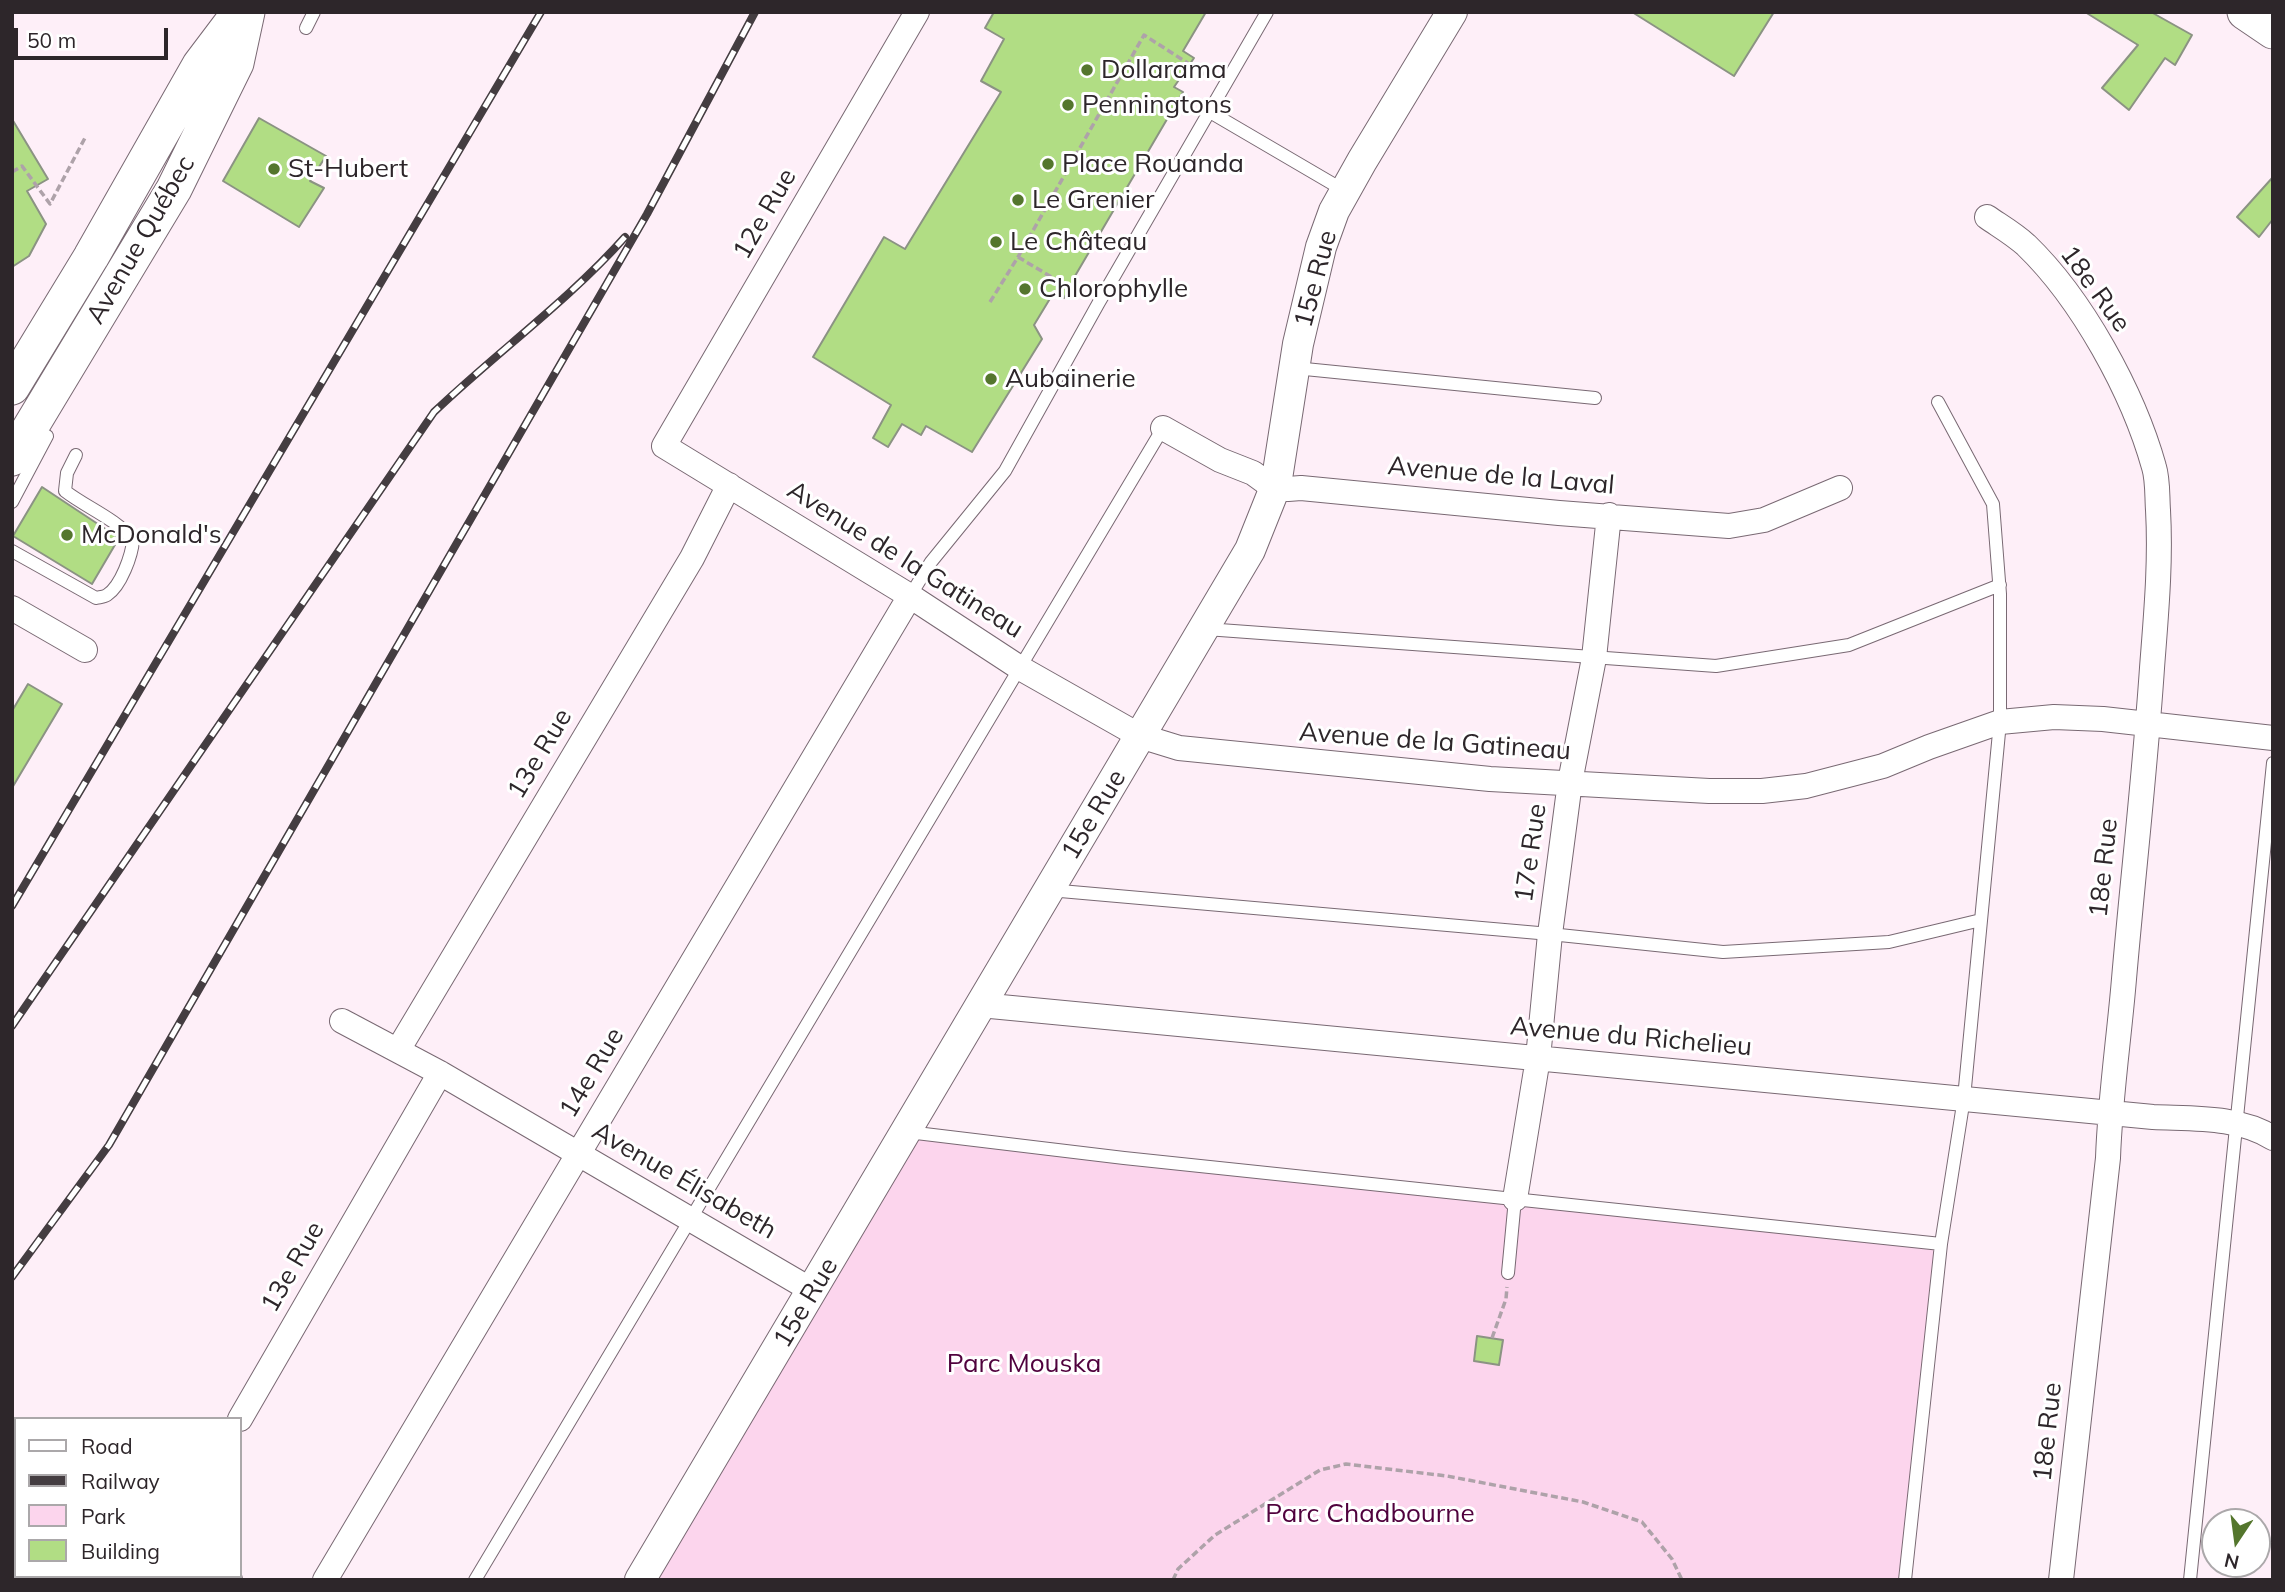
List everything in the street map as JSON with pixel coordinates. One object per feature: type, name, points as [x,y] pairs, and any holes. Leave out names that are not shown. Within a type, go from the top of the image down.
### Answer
[{"type":"main road","name":"Avenue Québec","points":[[12,387],[91,257],[200,65],[240,12]]},
{"type":"main road","name":"Avenue Québec","points":[[12,458],[173,189],[236,64],[247,12]]},
{"type":"main road","points":[[2245,12],[2273,31]]},
{"type":"street","name":"12e Rue","points":[[664,446],[917,12]]},
{"type":"street","name":"15e Rue","points":[[640,1580],[1250,551],[1276,485],[1298,344],[1321,247],[1334,211],[1452,12]]},
{"type":"street","name":"18e Rue","points":[[1987,217],[2025,244],[2055,278],[2098,339],[2124,388],[2155,470],[2159,576],[2149,724],[2110,1112],[2108,1158],[2061,1580]]},
{"type":"street","name":"Avenue de la Laval","points":[[1163,428],[1220,460],[1288,489],[1421,498],[1559,513],[1729,526],[1764,520],[1840,488]]},
{"type":"street","name":"Avenue de la Gatineau","points":[[664,446],[910,596],[1020,668],[1140,736],[1179,748],[1490,779],[1709,791],[1762,791],[1806,786],[1883,766],[2000,722],[2054,717],[2273,738]]},
{"type":"street","name":"13e Rue","points":[[398,1050],[692,558],[729,485]]},
{"type":"street","name":"17e Rue","points":[[1515,1199],[1538,1058],[1550,934],[1570,782],[1594,658],[1609,515]]},
{"type":"street","name":"14e Rue","points":[[326,1580],[910,596]]},
{"type":"street","points":[[12,608],[85,650]]},
{"type":"street","name":"Avenue du Richelieu","points":[[981,1005],[2236,1123],[2273,1138]]},
{"type":"street","name":"Avenue Élisabeth","points":[[342,1021],[440,1073],[813,1291]]},
{"type":"street","name":"13e Rue","points":[[241,1417],[440,1073]]},
{"type":"lane","points":[[306,27],[314,12]]},
{"type":"lane","points":[[910,596],[931,562],[1005,471],[1267,12]]},
{"type":"lane","points":[[1210,112],[1346,191]]},
{"type":"lane","points":[[1295,368],[1595,398]]},
{"type":"lane","points":[[1905,1580],[1941,1244],[1964,1098],[2000,722],[2000,586],[1993,503],[1938,402]]},
{"type":"lane","points":[[475,1580],[1163,428]]},
{"type":"lane","points":[[12,502],[47,436]]},
{"type":"lane","points":[[12,551],[96,598],[107,595],[122,575],[132,555],[133,540],[123,527],[65,491],[67,473],[76,455]]},
{"type":"lane","points":[[1204,629],[1716,666],[1849,645],[2000,586]]},
{"type":"lane","points":[[2190,1580],[2273,763]]},
{"type":"lane","points":[[1049,890],[1723,952],[1889,942],[1981,919]]},
{"type":"lane","points":[[908,1132],[1124,1158],[1941,1244]]},
{"type":"lane","points":[[1508,1273],[1515,1199]]},
{"type":"path","points":[[990,302],[1144,34],[1225,87]]},
{"type":"path","points":[[12,172],[22,166],[51,204],[86,136]]},
{"type":"path","points":[[1018,257],[1098,304]]},
{"type":"path","points":[[1492,1338],[1506,1299]]},
{"type":"path","points":[[1173,1580],[1178,1569],[1215,1535],[1320,1470],[1346,1464],[1447,1476],[1517,1488],[1583,1502],[1642,1522],[1672,1559],[1682,1580]]},
{"type":"green space","name":"Parc Mouska","points":[[908,1132],[1941,1244],[1905,1580],[640,1580]]},
{"type":"building","name":"Place Rouanda","points":[[994,12],[1206,12],[1183,51],[1194,58],[1174,87],[1183,92],[1064,298],[1054,292],[1034,325],[1042,339],[972,452],[926,426],[921,435],[902,424],[888,447],[873,438],[891,405],[813,357],[884,237],[905,249],[1001,92],[981,81],[1004,39],[985,28]]},
{"type":"building","points":[[1632,12],[1774,12],[1734,76]]},
{"type":"building","points":[[2085,12],[2151,12],[2192,35],[2175,65],[2165,58],[2129,110],[2102,88],[2138,45]]},
{"type":"building","name":"St-Hubert","points":[[259,118],[326,156],[310,181],[324,188],[299,227],[223,181]]},
{"type":"building","points":[[12,119],[48,179],[27,191],[46,224],[29,256],[12,267]]},
{"type":"building","points":[[2273,177],[2273,219],[2259,237],[2237,217]]},
{"type":"building","name":"McDonald's","points":[[42,487],[119,538],[92,584],[13,536]]},
{"type":"building","points":[[28,684],[62,704],[12,788],[12,711]]},
{"type":"building","points":[[1477,1336],[1503,1340],[1499,1365],[1474,1361]]},
{"type":"railway","points":[[12,906],[541,12]]},
{"type":"railway","points":[[12,1277],[109,1145],[647,214],[755,12]]},
{"type":"railway","points":[[12,1026],[434,412],[556,305],[625,237]]},
{"type":"place","name":"Dollarama","points":[[1087,70]]},
{"type":"place","name":"Penningtons","points":[[1068,105]]},
{"type":"place","name":"Place Rouanda","points":[[1048,164]]},
{"type":"place","name":"St-Hubert","points":[[274,169]]},
{"type":"place","name":"Le Grenier","points":[[1018,200]]},
{"type":"place","name":"Le Château","points":[[996,242]]},
{"type":"place","name":"Chlorophylle","points":[[1025,289]]},
{"type":"place","name":"Aubainerie","points":[[991,379]]},
{"type":"place","name":"McDonald's","points":[[67,535]]},
{"type":"park label","name":"Parc Chadbourne","points":[[1370,1514]]}]
